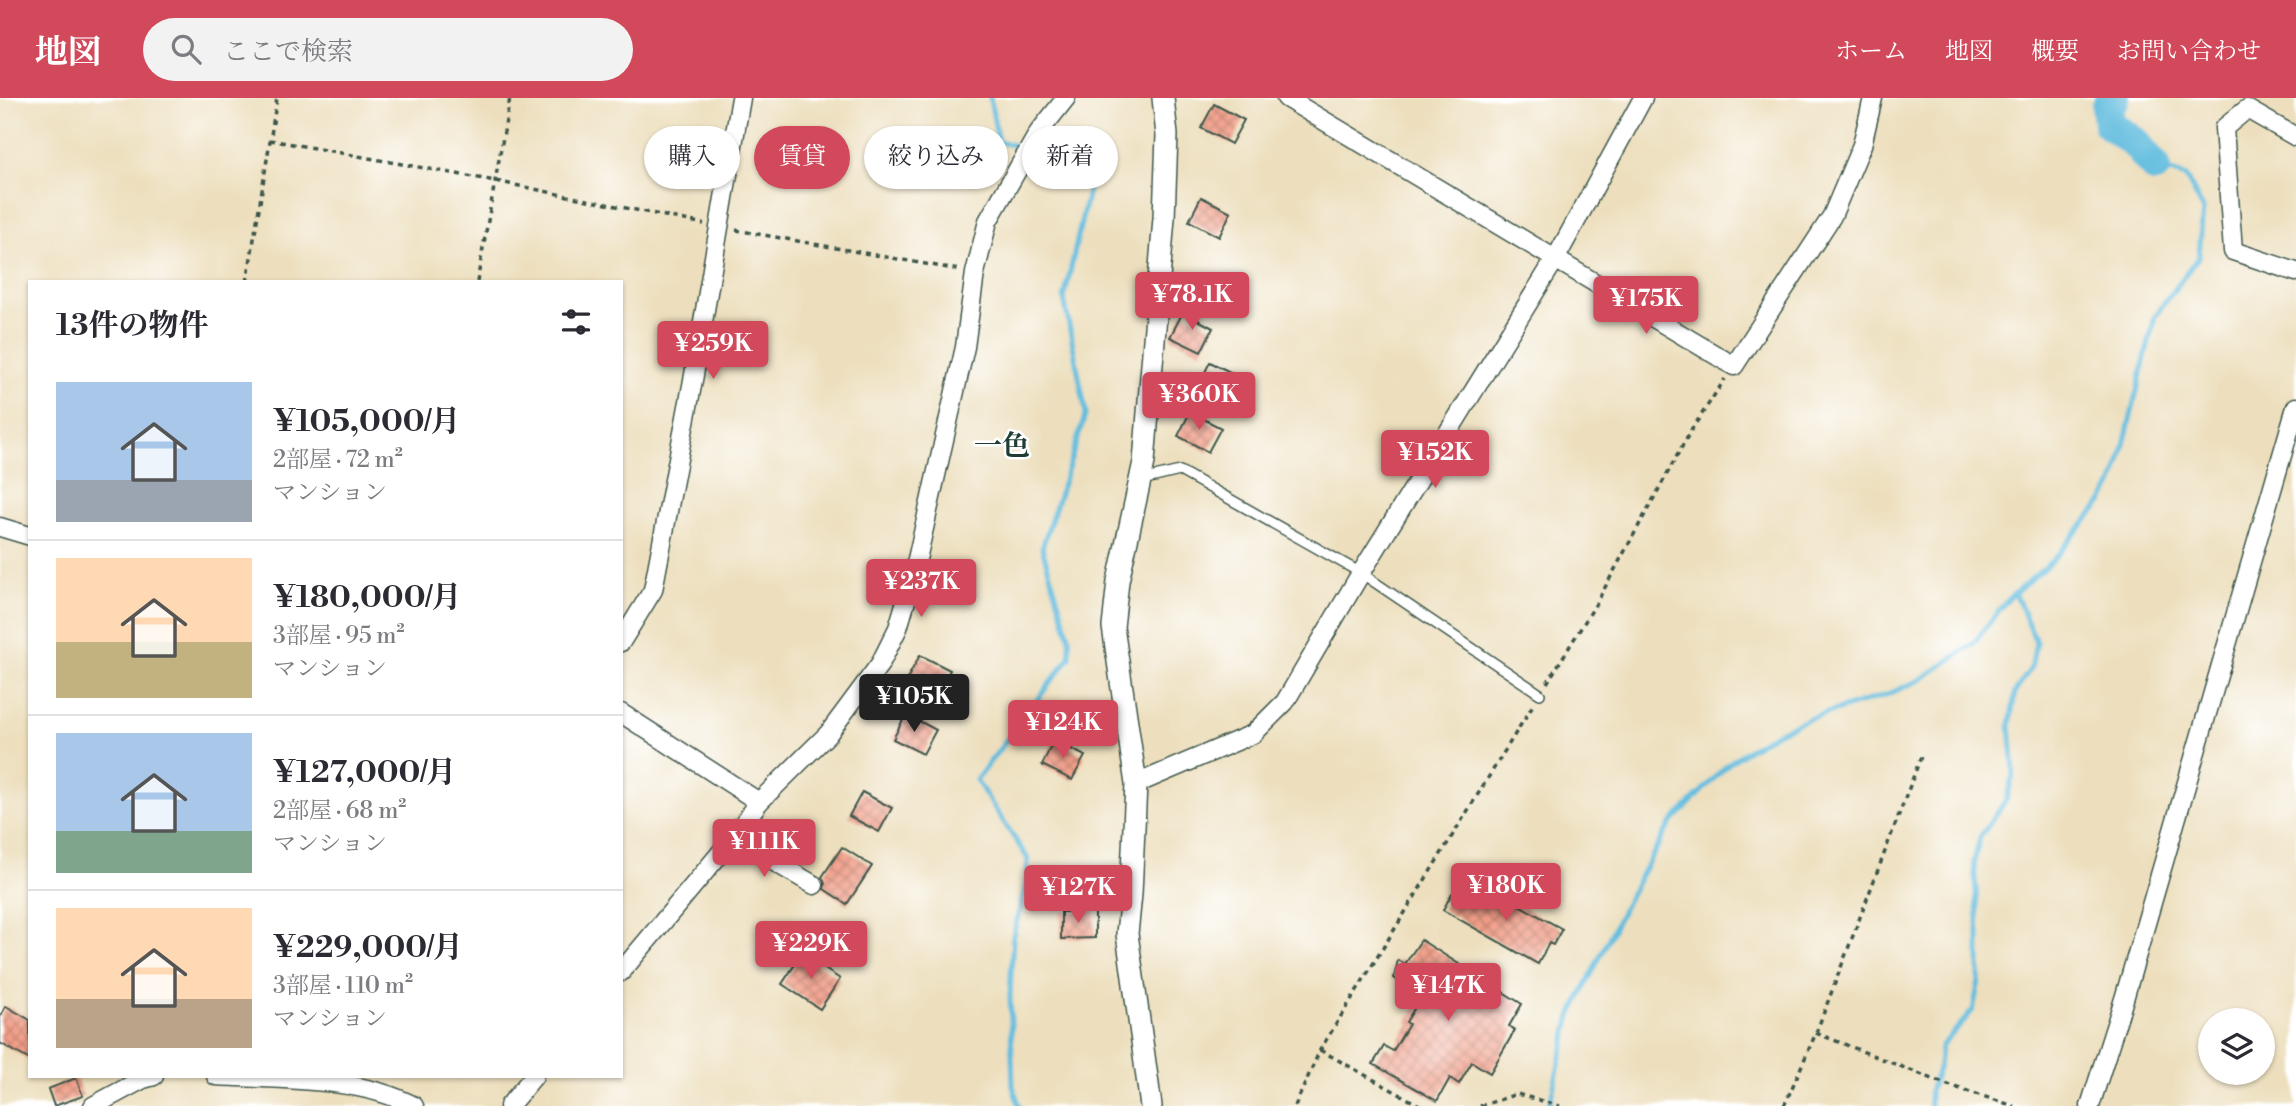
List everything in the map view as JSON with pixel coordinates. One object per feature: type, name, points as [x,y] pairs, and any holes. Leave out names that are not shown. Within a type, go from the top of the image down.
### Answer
[{"type":"street","points":[[623,639],[653,590],[694,375],[741,98]]},
{"type":"street","points":[[623,970],[733,838],[759,802],[828,734],[880,664],[898,628],[913,578],[965,347],[975,273],[988,221],[1039,132],[1066,98]]},
{"type":"street","points":[[1151,1106],[1127,934],[1136,785],[1113,627],[1118,581],[1144,461],[1157,328],[1167,135],[1163,98]]},
{"type":"street","points":[[1286,98],[1734,366],[1832,216],[1862,145],[1873,98]]},
{"type":"street","points":[[1136,785],[1253,734],[1285,702],[1361,573],[1556,258],[1643,98]]},
{"type":"street","points":[[2296,137],[2247,109],[2224,128],[2233,251],[2296,272]]},
{"type":"street","points":[[2090,1106],[2124,999],[2296,407]]},
{"type":"street","points":[[0,527],[28,535]]},
{"type":"street","points":[[623,714],[759,802]]},
{"type":"street","points":[[733,838],[814,886]]},
{"type":"street","points":[[93,1106],[144,1078]]},
{"type":"street","points":[[270,1078],[352,1081],[414,1106]]},
{"type":"street","points":[[509,1106],[532,1078]]},
{"type":"lane","points":[[1140,481],[1180,471],[1361,573],[1540,694]]},
{"type":"path","points":[[247,280],[277,98]]},
{"type":"path","points":[[477,280],[510,98]]},
{"type":"path","points":[[270,140],[495,181],[719,227],[975,273]]},
{"type":"path","points":[[1296,1106],[1320,1050],[1597,602],[1690,432],[1734,366]]},
{"type":"path","points":[[1784,1106],[1816,1033],[1922,754]]},
{"type":"path","points":[[1816,1033],[1948,1085],[2014,1106]]},
{"type":"path","points":[[1320,1050],[1421,1106]]},
{"type":"path","points":[[1480,1106],[1517,1094],[1559,1105]]},
{"type":"building","points":[[1214,104],[1244,120],[1231,144],[1201,128]]},
{"type":"building","points":[[1201,197],[1231,212],[1219,237],[1189,221]]},
{"type":"building","points":[[1183,312],[1213,328],[1201,352],[1170,337]]},
{"type":"building","points":[[1210,362],[1240,377],[1228,402],[1198,386]]},
{"type":"building","points":[[1190,412],[1221,428],[1208,452],[1178,436]]},
{"type":"building","points":[[920,655],[950,670],[938,695],[907,679]]},
{"type":"building","points":[[906,714],[936,730],[923,754],[893,739]]},
{"type":"building","points":[[1054,740],[1085,756],[1072,780],[1042,765]]},
{"type":"building","points":[[862,792],[892,808],[879,832],[849,816]]},
{"type":"building","points":[[842,847],[872,866],[847,904],[824,889],[822,877]]},
{"type":"building","points":[[1483,885],[1562,929],[1553,945],[1549,943],[1538,964],[1443,910],[1452,893],[1474,905]]},
{"type":"building","points":[[1095,911],[1095,938],[1061,939],[1061,912]]},
{"type":"building","points":[[1421,940],[1522,1004],[1509,1026],[1515,1030],[1490,1073],[1472,1062],[1459,1084],[1450,1078],[1437,1101],[1373,1064],[1384,1046],[1393,1051],[1422,996],[1394,978],[1398,960],[1405,964]]},
{"type":"building","points":[[802,954],[840,979],[820,1009],[782,984]]},
{"type":"building","points":[[6,1006],[28,1019],[28,1059],[0,1043],[0,1017]]},
{"type":"building","points":[[76,1078],[83,1096],[54,1106],[48,1089]]},
{"type":"waterway","points":[[990,98],[998,142],[1072,157],[1088,173],[1088,191],[1064,299],[1086,413],[1042,548],[1069,636],[1070,657],[976,780],[1028,859],[1026,884],[1013,936],[1010,996],[1013,1086],[1019,1106]]},
{"type":"waterway","points":[[2114,98],[2107,106],[2109,124],[2135,143],[2155,167]]},
{"type":"waterway","points":[[1549,1106],[1571,1016],[1631,893],[1670,824],[1727,765],[1778,732],[1808,719],[1886,695],[1920,680],[1972,645],[2007,600],[2052,561],[2103,501],[2120,462],[2155,316],[2199,256],[2203,209],[2186,177],[2155,167]]},
{"type":"waterway","points":[[1930,1106],[1930,1091],[1939,1066],[1941,1047],[1973,1010],[1979,981],[1974,862],[1980,837],[2006,800],[2014,772],[2010,725],[2015,692],[2031,668],[2036,642],[2015,593]]},
{"type":"district","name":"一色","points":[[1002,445]]}]
